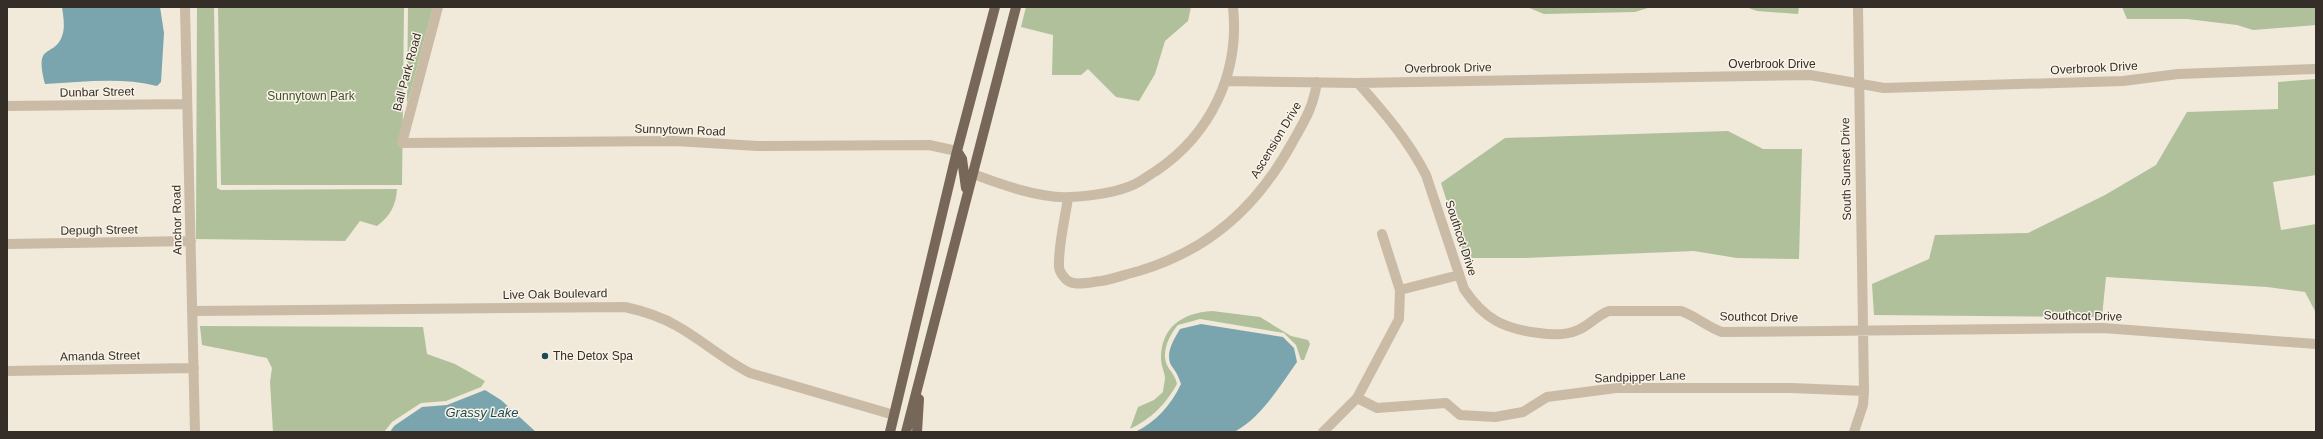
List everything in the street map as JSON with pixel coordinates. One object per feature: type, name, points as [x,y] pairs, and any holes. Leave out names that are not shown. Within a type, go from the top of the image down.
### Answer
[{"type":"main road","points":[[890,432],[957,151],[995,7]]},
{"type":"main road","points":[[906,432],[921,380],[1016,7]]},
{"type":"main road","points":[[957,151],[962,159],[964,168],[967,198]]},
{"type":"main road","points":[[917,432],[921,380]]},
{"type":"street","name":"Anchor Road","points":[[186,7],[195,432]]},
{"type":"street","name":"Ball Park Road","points":[[402,143],[438,7]]},
{"type":"street","points":[[973,174],[1031,192],[1068,198],[1099,194],[1135,185],[1168,163],[1192,141],[1221,96],[1227,80],[1233,49],[1233,7]]},
{"type":"street","name":"South Sunset Drive","points":[[1854,432],[1863,405],[1864,391],[1858,84],[1858,7]]},
{"type":"street","name":"Overbrook Drive","points":[[1227,80],[1358,83],[1810,75],[1884,88],[2123,82],[2178,74],[2316,69]]},
{"type":"street","name":"Ascension Drive","points":[[1068,198],[1059,268],[1065,279],[1073,284],[1107,280],[1163,264],[1203,243],[1232,220],[1255,198],[1271,178],[1300,128],[1313,103],[1317,82]]},
{"type":"street","name":"Southcot Drive","points":[[1358,83],[1386,113],[1418,159],[1426,175],[1459,275],[1473,303],[1494,321],[1514,330],[1546,334],[1568,333],[1580,330],[1598,315],[1609,311],[1681,311],[1692,314],[1710,328],[1722,332],[2103,328],[2316,344]]},
{"type":"street","name":"Dunbar Street","points":[[7,106],[187,104]]},
{"type":"street","name":"Sunnytown Road","points":[[402,143],[675,140],[758,146],[929,145],[957,151]]},
{"type":"street","points":[[1323,432],[1357,398],[1399,319],[1400,290],[1382,234]]},
{"type":"street","name":"Depugh Street","points":[[7,244],[191,241]]},
{"type":"street","points":[[1400,290],[1459,275]]},
{"type":"street","name":"Live Oak Boulevard","points":[[192,311],[625,307],[651,313],[678,326],[729,362],[750,373],[894,415]]},
{"type":"street","name":"Amanda Street","points":[[7,371],[194,368]]},
{"type":"street","name":"Sandpipper Lane","points":[[1357,398],[1377,408],[1446,403],[1460,415],[1495,417],[1523,412],[1547,397],[1616,388],[1791,388],[1864,391]]},
{"type":"green space","points":[[197,7],[214,7],[217,188],[221,190],[397,189],[394,206],[382,222],[377,226],[360,221],[345,241],[196,239]]},
{"type":"green space","name":"Sunnytown Park","points":[[218,7],[404,7],[402,185],[221,185]]},
{"type":"green space","points":[[408,7],[433,7],[407,104]]},
{"type":"green space","points":[[1026,7],[1191,7],[1188,21],[1165,41],[1155,74],[1139,101],[1116,97],[1088,69],[1081,75],[1052,75],[1053,35],[1021,27]]},
{"type":"green space","points":[[1527,7],[1651,7],[1635,12],[1544,14]]},
{"type":"green space","points":[[1746,7],[1799,7],[1798,14],[1757,11]]},
{"type":"green space","points":[[2122,7],[2316,7],[2316,25],[2253,30],[2237,25],[2187,19],[2127,19]]},
{"type":"green space","points":[[2316,79],[2316,175],[2273,182],[2281,230],[2316,224],[2316,313],[2305,292],[2267,287],[2106,277],[2102,317],[1874,315],[1872,284],[1929,259],[1935,235],[2028,233],[2105,195],[2156,165],[2187,112],[2278,109],[2278,82]]},
{"type":"green space","points":[[1728,131],[1763,149],[1802,149],[1799,259],[1737,258],[1694,251],[1524,258],[1465,258],[1441,183],[1505,138]]},
{"type":"green space","points":[[1212,311],[1260,317],[1291,336],[1308,340],[1310,344],[1304,360],[1301,360],[1296,345],[1284,333],[1200,319],[1178,325],[1169,339],[1165,351],[1166,362],[1177,384],[1168,398],[1151,416],[1130,429],[1138,407],[1154,400],[1163,392],[1165,377],[1161,361],[1162,348],[1169,330],[1175,324],[1191,315]]},
{"type":"green space","points":[[200,326],[423,327],[427,354],[455,364],[485,381],[481,387],[446,401],[421,403],[392,422],[384,432],[273,432],[270,382],[272,368],[267,358],[202,345]]},
{"type":"water","points":[[62,7],[160,7],[164,33],[161,82],[157,86],[143,83],[115,81],[45,84],[42,61],[44,55],[60,41],[63,33],[64,23]]},
{"type":"water","points":[[1201,324],[1283,337],[1294,348],[1297,362],[1262,409],[1245,425],[1236,431],[1205,433],[1135,432],[1150,423],[1168,406],[1181,384],[1169,360],[1171,346],[1175,337],[1180,329]]},
{"type":"water","name":"Grassy Lake","points":[[485,390],[501,400],[536,432],[390,432],[394,426],[422,407],[447,405]]},
{"type":"place","name":"The Detox Spa","points":[[545,356]]}]
